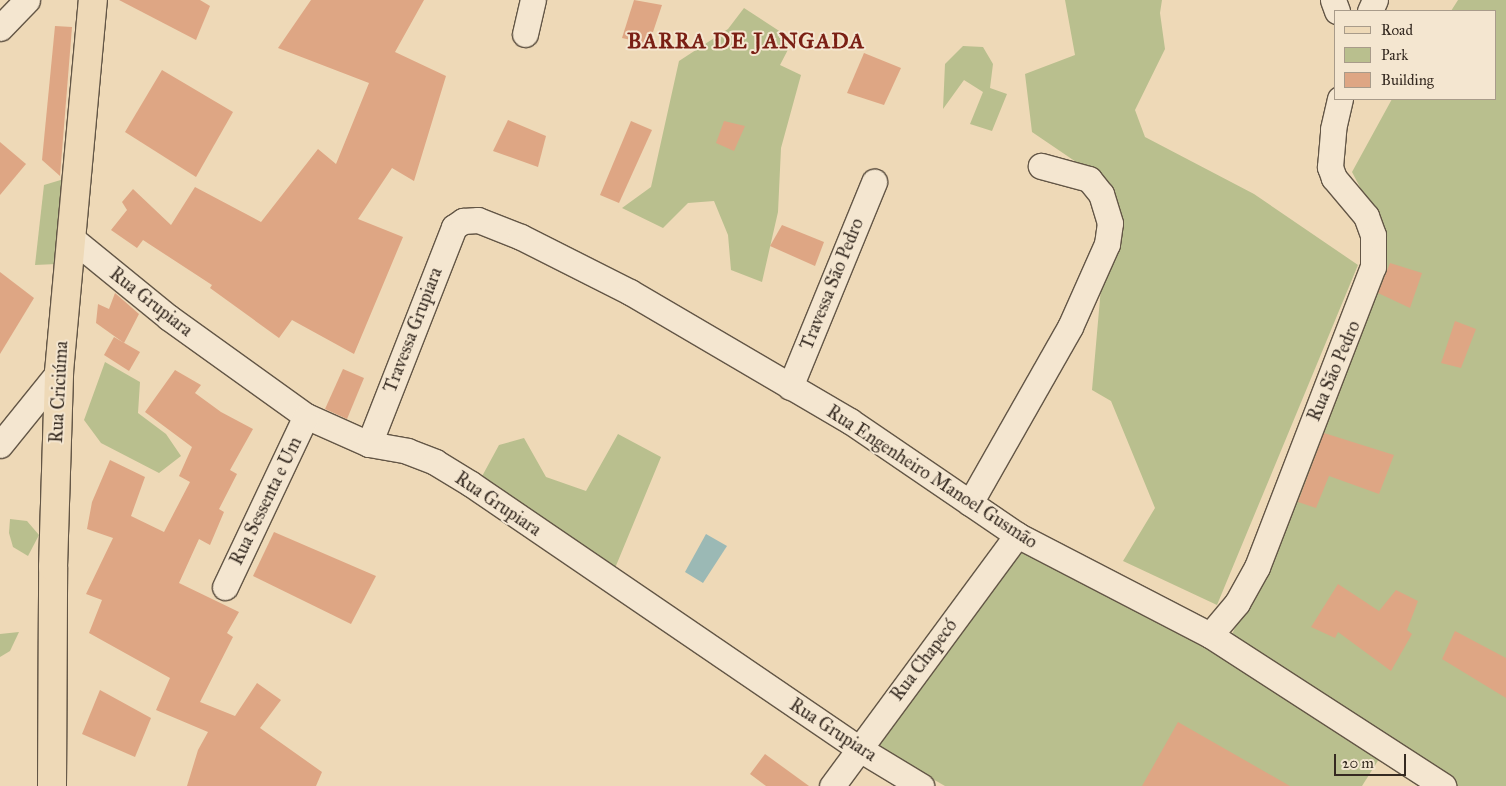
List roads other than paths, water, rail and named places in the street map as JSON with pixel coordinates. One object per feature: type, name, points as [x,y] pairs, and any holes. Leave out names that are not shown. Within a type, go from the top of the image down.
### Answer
[{"type":"main road","name":"Rua Criciúma","points":[[52,786],[53,567],[59,372],[93,0]]},
{"type":"street","points":[[0,28],[27,0]]},
{"type":"street","points":[[525,34],[533,0]]},
{"type":"street","name":"Rua São Pedro","points":[[1210,635],[1237,602],[1257,567],[1373,267],[1374,243],[1366,216],[1334,178],[1330,167],[1333,129],[1340,100]]},
{"type":"street","points":[[970,503],[1070,327],[1107,244],[1110,223],[1102,194],[1088,179],[1041,166]]},
{"type":"street","name":"Travessa São Pedro","points":[[790,387],[874,182]]},
{"type":"street","name":"Rua Engenheiro Manoel Gusmão","points":[[463,221],[478,220],[562,257],[630,292],[850,421],[1017,535],[1210,635],[1443,786]]},
{"type":"street","name":"Travessa Grupiara","points":[[369,444],[451,235],[463,221]]},
{"type":"street","name":"Rua Grupiara","points":[[70,237],[168,317],[306,416],[369,444],[407,451],[435,462],[471,484],[858,748],[922,786]]},
{"type":"street","points":[[0,445],[59,372]]},
{"type":"street","name":"Rua Sessenta e Um","points":[[225,587],[306,416]]},
{"type":"street","name":"Rua Chapecó","points":[[832,786],[858,748],[1017,535]]},
{"type":"water","points":[[706,534],[727,546],[703,583],[685,572]]},
{"type":"district","name":"BARRA DE JANGADA","points":[[746,41]]}]
